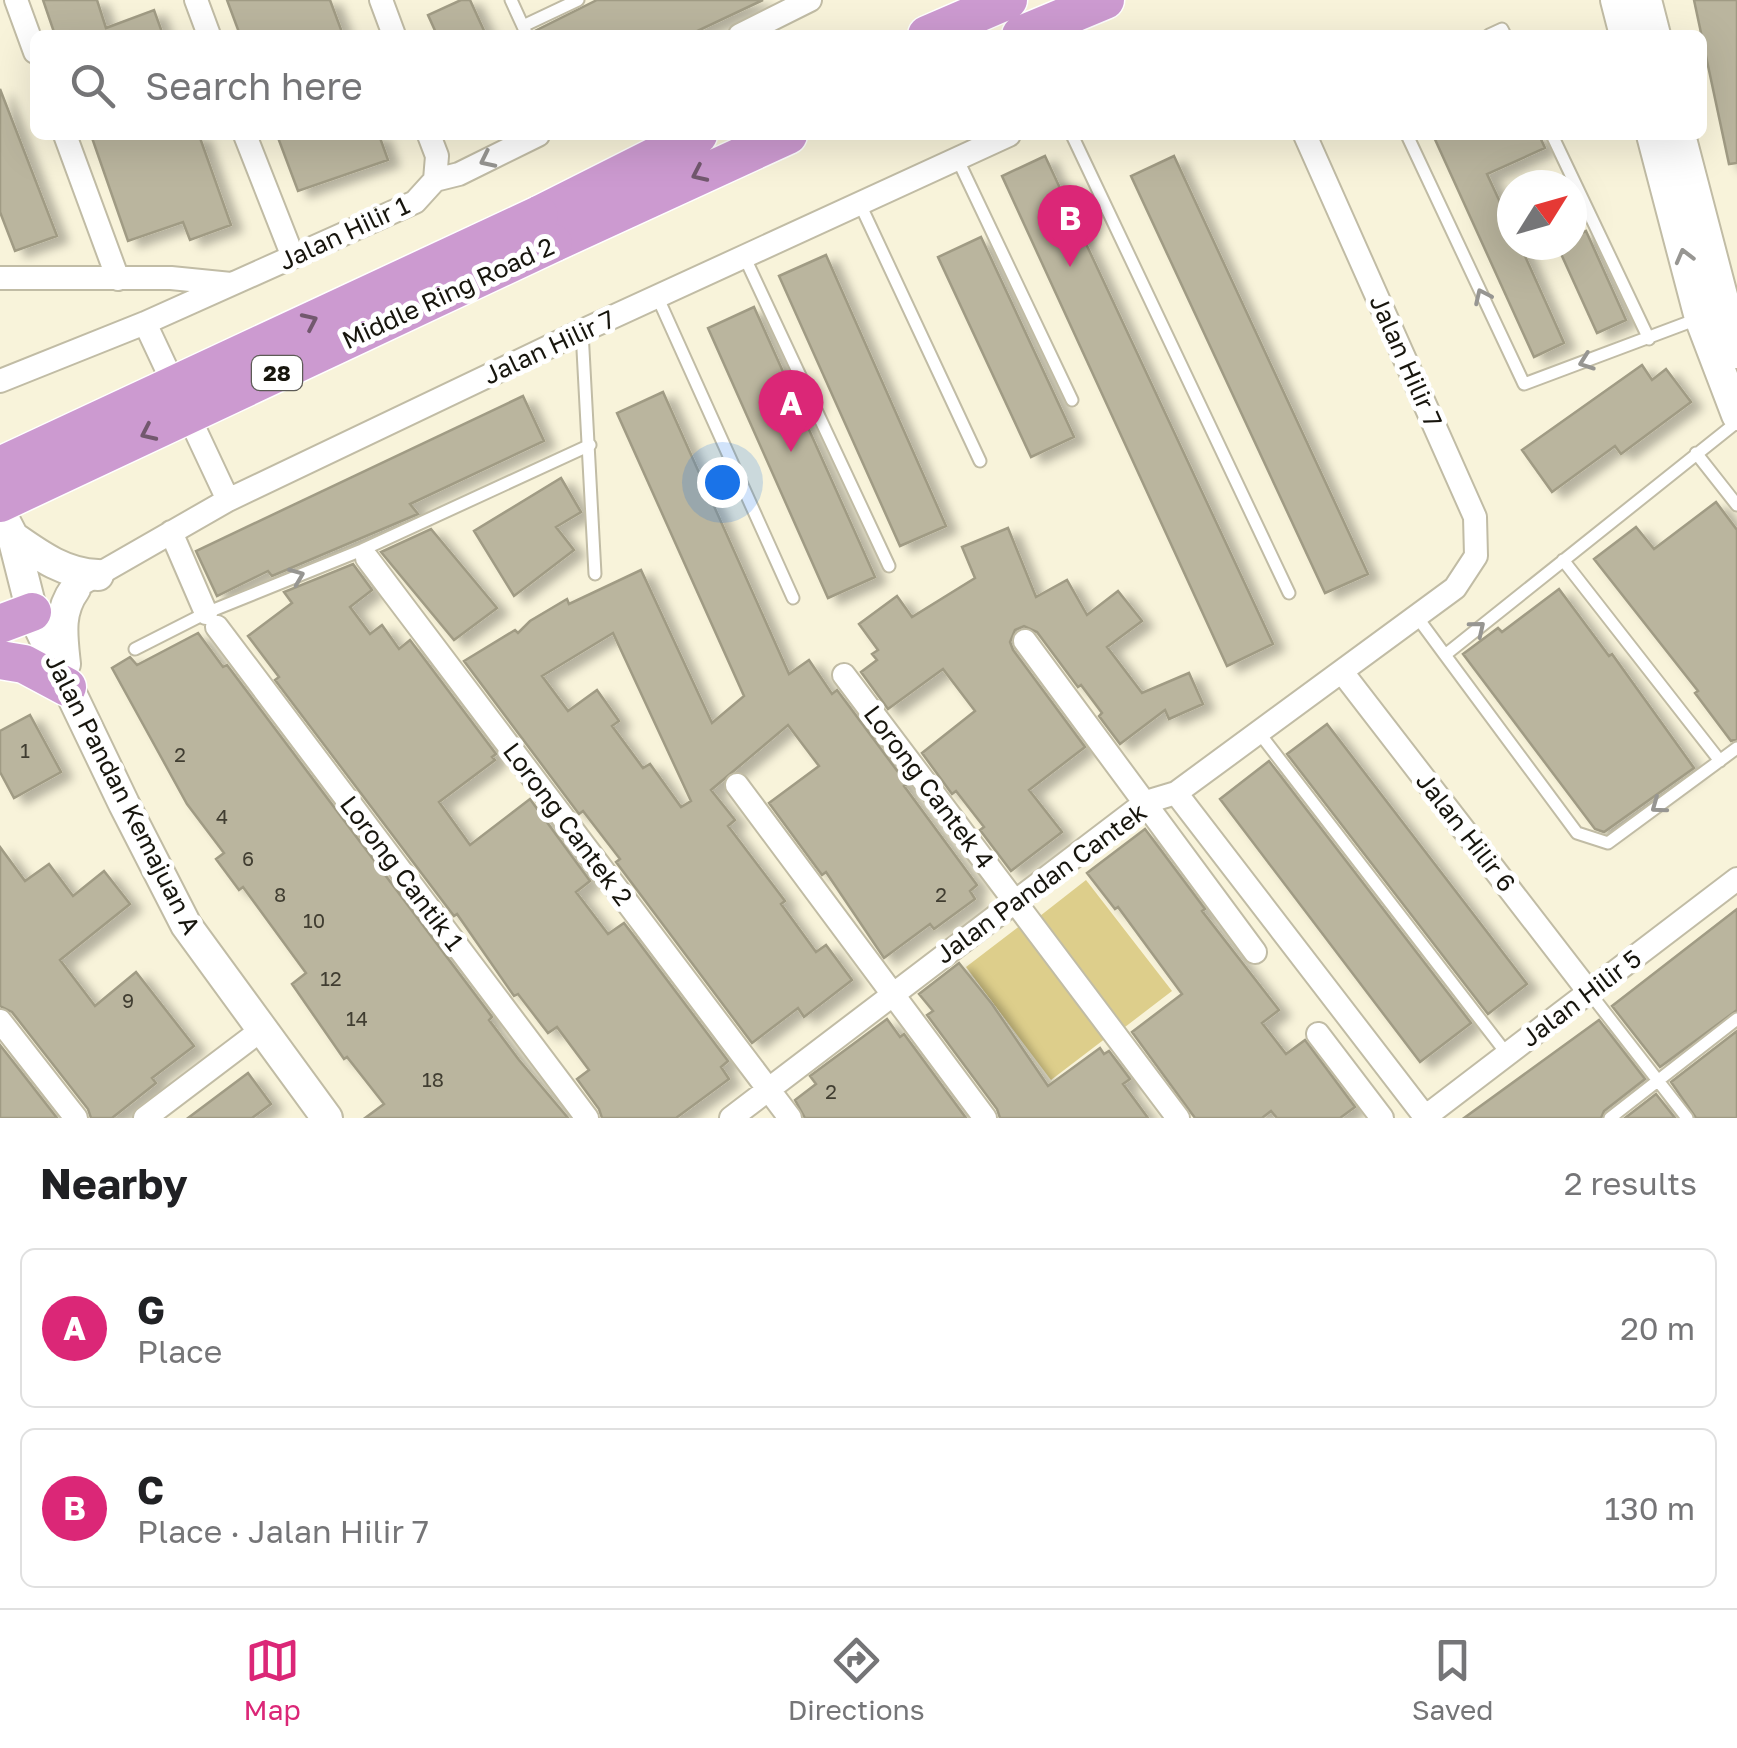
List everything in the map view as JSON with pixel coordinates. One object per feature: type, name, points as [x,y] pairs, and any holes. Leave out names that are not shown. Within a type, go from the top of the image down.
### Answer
[{"type":"highway","points":[[939,30],[1008,0]]},
{"type":"highway","points":[[1033,30],[1104,0]]},
{"type":"highway","name":"Middle Ring Road 2","points":[[4,518],[546,229],[690,140]]},
{"type":"highway","name":"Middle Ring Road 2","points":[[0,466],[546,229],[775,140]]},
{"type":"highway","points":[[0,660],[24,664],[67,686]]},
{"type":"street","points":[[16,0],[30,38]]},
{"type":"street","points":[[196,0],[207,30]]},
{"type":"street","points":[[381,0],[392,30]]},
{"type":"street","points":[[750,30],[810,0]]},
{"type":"street","points":[[1616,0],[1624,30]]},
{"type":"street","points":[[1646,0],[1653,30]]},
{"type":"street","points":[[68,140],[118,279]]},
{"type":"street","points":[[247,140],[293,257]]},
{"type":"street","points":[[431,140],[437,156],[435,180]]},
{"type":"street","name":"Jalan Hilir 1","points":[[0,381],[145,323],[415,202],[435,180],[458,174],[528,140]]},
{"type":"street","name":"Jalan Hilir 7","points":[[16,618],[228,500],[582,330],[997,140]]},
{"type":"street","name":"Jalan Hilir 7","points":[[1308,140],[1475,517],[1476,556],[1455,588]]},
{"type":"street","points":[[1654,140],[1737,354]]},
{"type":"street","points":[[1681,140],[1721,311],[1737,418]]},
{"type":"street","points":[[0,278],[171,278],[232,284]]},
{"type":"street","points":[[145,323],[228,500]]},
{"type":"street","points":[[4,518],[60,566],[81,574],[86,582],[66,602],[62,616],[67,686]]},
{"type":"street","name":"Jalan Pandan Kemajuan A","points":[[4,518],[16,618]]},
{"type":"street","name":"Lorong Cantik 1","points":[[171,532],[212,620],[586,1118]]},
{"type":"street","name":"Lorong Cantek 2","points":[[367,558],[790,1118]]},
{"type":"street","name":"Jalan Pandan Kemajuan A","points":[[0,577],[16,618],[67,686],[186,925],[327,1118]]},
{"type":"street","name":"Jalan Pandan Cantek","points":[[731,1118],[1146,802],[1176,794],[1455,588]]},
{"type":"street","points":[[1025,641],[1255,952]]},
{"type":"street","name":"Jalan Hilir 6","points":[[1342,672],[1589,992]]},
{"type":"street","name":"Lorong Cantek 4","points":[[844,675],[1178,1118]]},
{"type":"street","points":[[737,784],[985,1118]]},
{"type":"street","points":[[1176,794],[1426,1118]]},
{"type":"street","name":"Jalan Hilir 5","points":[[1426,1118],[1737,880]]},
{"type":"street","points":[[0,1021],[76,1118]]},
{"type":"street","points":[[145,1118],[260,1030]]},
{"type":"street","points":[[1318,1034],[1382,1118]]},
{"type":"lane","points":[[0,5],[16,0]]},
{"type":"lane","points":[[511,0],[525,30]]},
{"type":"lane","points":[[527,30],[578,0]]},
{"type":"lane","points":[[1074,140],[1289,593]]},
{"type":"lane","points":[[1409,140],[1524,384],[1721,311]]},
{"type":"lane","points":[[1554,140],[1649,339]]},
{"type":"lane","points":[[957,158],[1072,400]]},
{"type":"lane","points":[[859,202],[980,460]]},
{"type":"lane","points":[[744,256],[889,566]]},
{"type":"lane","points":[[657,296],[793,598]]},
{"type":"lane","points":[[582,330],[595,574]]},
{"type":"lane","points":[[1444,654],[1737,418]]},
{"type":"lane","points":[[134,649],[212,620],[590,445]]},
{"type":"lane","points":[[1696,452],[1737,506]]},
{"type":"lane","points":[[1563,560],[1720,761]]},
{"type":"lane","points":[[1417,617],[1577,833],[1608,843],[1737,748]]},
{"type":"lane","points":[[1260,734],[1507,1054]]},
{"type":"lane","points":[[1589,992],[1688,1118]]},
{"type":"lane","points":[[1610,1118],[1737,1018]]},
{"type":"shaded area","points":[[1086,880],[1172,991],[1125,1027],[1040,916]]},
{"type":"shaded area","points":[[1021,925],[1106,1038],[1051,1080],[966,967]]},
{"type":"building","points":[[43,0],[97,0],[106,28],[154,10],[161,30],[53,30]]},
{"type":"building","points":[[227,0],[330,0],[341,30],[238,30]]},
{"type":"building","points":[[461,0],[470,0],[484,30],[435,30],[428,15]]},
{"type":"building","points":[[597,0],[763,0],[700,30],[537,30]]},
{"type":"building","points":[[1694,0],[1737,0],[1737,163],[1729,164],[1707,61],[1707,30],[1700,30]]},
{"type":"building","points":[[0,89],[57,236],[15,251],[0,212]]},
{"type":"building","points":[[93,140],[201,140],[231,225],[190,240],[183,222],[128,241]]},
{"type":"building","points":[[279,140],[381,140],[388,160],[298,191]]},
{"type":"building","points":[[1435,140],[1541,140],[1545,148],[1487,174],[1497,196],[1497,260],[1527,260],[1564,343],[1534,357]]},
{"type":"building","points":[[1045,156],[1273,644],[1227,666],[1002,176]]},
{"type":"building","points":[[1174,156],[1368,574],[1325,593],[1131,176]]},
{"type":"building","points":[[1587,233],[1626,320],[1597,333],[1564,260],[1587,260]]},
{"type":"building","points":[[981,237],[1074,437],[1031,457],[938,257]]},
{"type":"building","points":[[826,255],[946,526],[900,546],[779,276]]},
{"type":"building","points":[[754,307],[875,577],[828,598],[708,328]]},
{"type":"building","points":[[1642,365],[1652,380],[1666,369],[1691,402],[1621,454],[1615,446],[1552,492],[1522,450]]},
{"type":"building","points":[[663,392],[789,674],[809,660],[832,694],[837,690],[977,885],[970,891],[975,899],[934,929],[930,924],[884,958],[826,872],[822,875],[769,803],[819,766],[788,725],[711,790],[735,820],[728,826],[785,901],[781,904],[816,952],[826,945],[852,980],[804,1017],[798,1008],[752,1043],[616,862],[620,859],[583,811],[579,814],[464,661],[515,630],[518,633],[530,621],[567,599],[569,604],[641,570],[712,723],[744,696],[617,413]],"holes":[[[613,633],[691,801],[681,807],[650,764],[643,768],[612,726],[619,721],[597,690],[568,711],[542,676]]]},
{"type":"building","points":[[523,396],[544,441],[410,504],[418,514],[272,576],[268,571],[217,596],[196,551]]},
{"type":"building","points":[[561,478],[581,512],[556,527],[574,550],[514,596],[474,531]]},
{"type":"building","points":[[1716,502],[1737,530],[1737,739],[1731,741],[1695,693],[1698,691],[1594,559],[1636,527],[1654,549]]},
{"type":"building","points":[[1008,528],[1036,597],[1067,580],[1087,615],[1118,591],[1142,621],[1107,647],[1142,693],[1189,673],[1203,704],[1169,719],[1165,710],[1120,744],[1099,716],[1102,713],[1037,632],[1024,626],[1015,630],[1010,642],[1013,650],[1085,747],[1029,790],[1062,832],[1011,871],[980,830],[984,827],[956,791],[952,794],[922,753],[975,711],[943,669],[888,709],[861,672],[877,660],[872,654],[878,650],[859,624],[897,596],[912,617],[975,578],[962,547]]},
{"type":"building","points":[[431,529],[497,608],[454,640],[381,552]]},
{"type":"building","points":[[353,564],[372,590],[350,607],[370,634],[382,625],[399,649],[410,640],[496,754],[492,757],[495,760],[439,802],[470,845],[530,799],[590,881],[576,892],[608,934],[624,923],[728,1061],[721,1067],[729,1079],[676,1118],[602,1118],[577,1079],[589,1070],[557,1027],[548,1033],[518,994],[514,996],[457,914],[454,916],[275,680],[279,677],[248,636],[292,603],[284,592]]},
{"type":"building","points":[[1559,589],[1609,656],[1612,654],[1694,768],[1604,832],[1595,829],[1463,654],[1498,628],[1502,632]]},
{"type":"building","points":[[198,633],[223,667],[227,665],[492,1017],[489,1020],[519,1060],[568,1118],[365,1118],[384,1104],[347,1057],[344,1059],[292,984],[306,973],[243,887],[239,890],[216,859],[224,853],[187,804],[112,668],[130,657],[137,665]]},
{"type":"building","points":[[30,715],[61,772],[14,798],[0,772],[0,731]]},
{"type":"building","points":[[1327,724],[1527,984],[1488,1014],[1287,754]]},
{"type":"building","points":[[1269,761],[1471,1023],[1420,1062],[1220,799]]},
{"type":"building","points":[[1145,829],[1279,1010],[1262,1023],[1286,1054],[1305,1040],[1355,1107],[1340,1118],[1277,1118],[1271,1111],[1262,1118],[1195,1118],[1132,1032],[1182,994],[1118,907],[1115,909],[1087,873]]},
{"type":"building","points":[[0,847],[25,881],[49,864],[73,896],[104,871],[130,904],[60,960],[95,1006],[136,972],[194,1046],[152,1078],[156,1083],[112,1118],[91,1118],[12,1012],[0,1006]]},
{"type":"building","points":[[1737,909],[1737,1010],[1660,1067],[1612,1006]]},
{"type":"building","points":[[959,963],[1048,1086],[1100,1048],[1104,1054],[1109,1051],[1130,1079],[1123,1084],[1148,1118],[1000,1118],[927,1015],[933,1011],[919,994]]},
{"type":"building","points":[[887,1019],[900,1037],[904,1034],[966,1118],[805,1118],[795,1100],[816,1084],[810,1076]]},
{"type":"building","points":[[1599,1020],[1645,1079],[1604,1111],[1601,1118],[1464,1118]]},
{"type":"building","points":[[1737,1031],[1737,1118],[1696,1118],[1671,1082]]},
{"type":"building","points":[[0,1045],[57,1118],[0,1118]]},
{"type":"building","points":[[248,1073],[271,1104],[252,1118],[188,1118]]},
{"type":"building","points":[[1656,1094],[1675,1118],[1625,1118]]},
{"type":"place","name":"C","points":[[1070,267]]},
{"type":"place","name":"G","points":[[791,452]]}]
